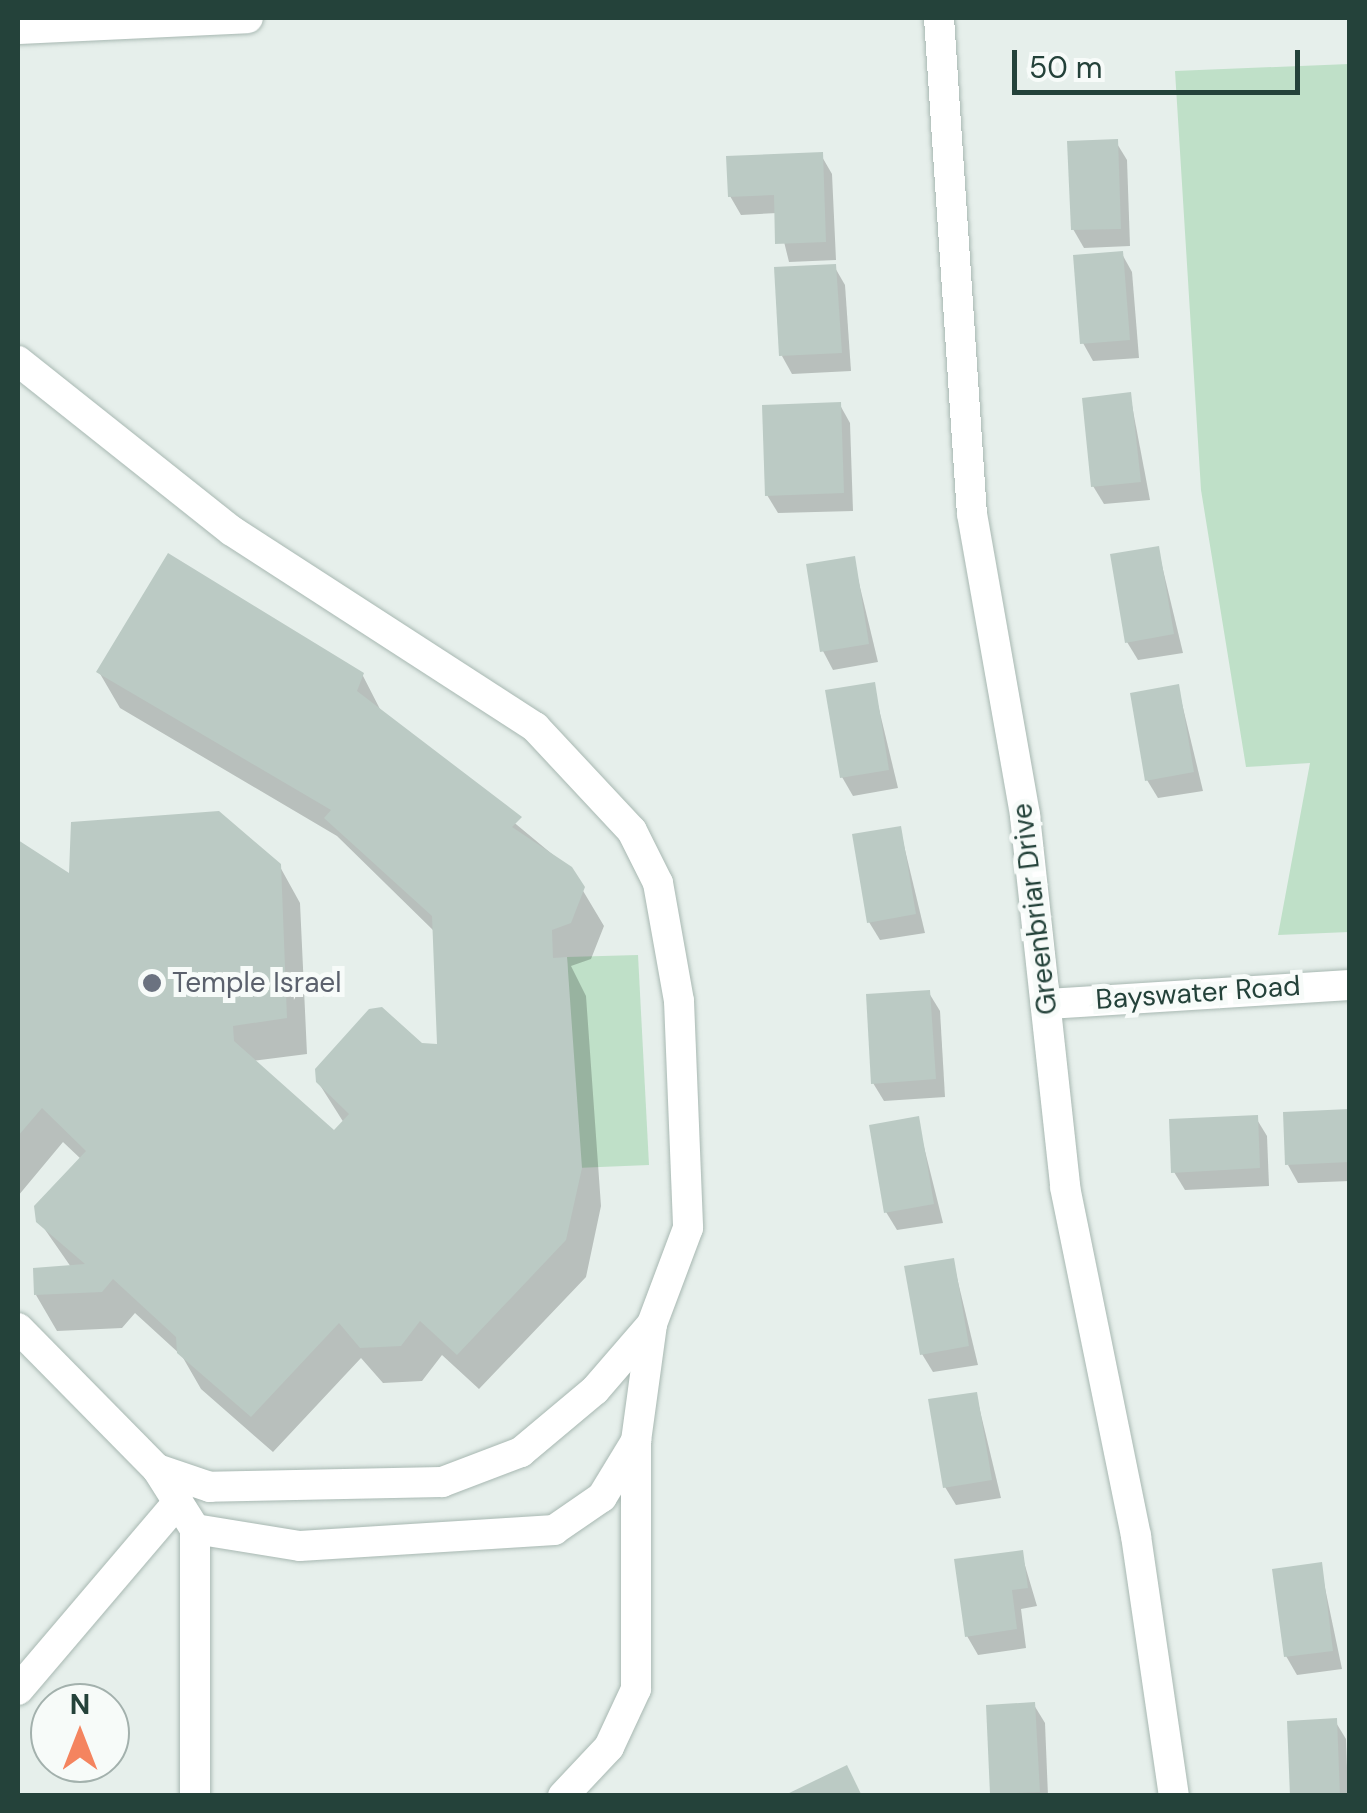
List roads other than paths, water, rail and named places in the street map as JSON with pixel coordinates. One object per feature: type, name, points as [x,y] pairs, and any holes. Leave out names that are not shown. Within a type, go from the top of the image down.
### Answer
[{"type":"street","points":[[18,29],[248,18]]},
{"type":"street","name":"Greenbriar Drive","points":[[938,18],[972,514],[1025,816],[1065,1187],[1136,1536],[1174,1796]]},
{"type":"street","points":[[18,361],[232,532],[535,727],[632,830],[658,883],[680,1000],[688,1228],[652,1324],[636,1441],[636,1689],[608,1747],[564,1796]]},
{"type":"street","name":"Bayswater Road","points":[[1047,1004],[1350,985]]},
{"type":"street","points":[[157,1469],[210,1487],[442,1482],[521,1452],[595,1390],[652,1324]]},
{"type":"street","points":[[18,1328],[157,1469],[195,1529],[196,1796]]},
{"type":"street","points":[[195,1529],[261,1546],[554,1530],[602,1496],[636,1441]]},
{"type":"street","points":[[411,1484],[413,1539]]},
{"type":"street","points":[[18,1690],[178,1502]]},
{"type":"place","name":"Temple Israel","points":[[152,983]]}]
